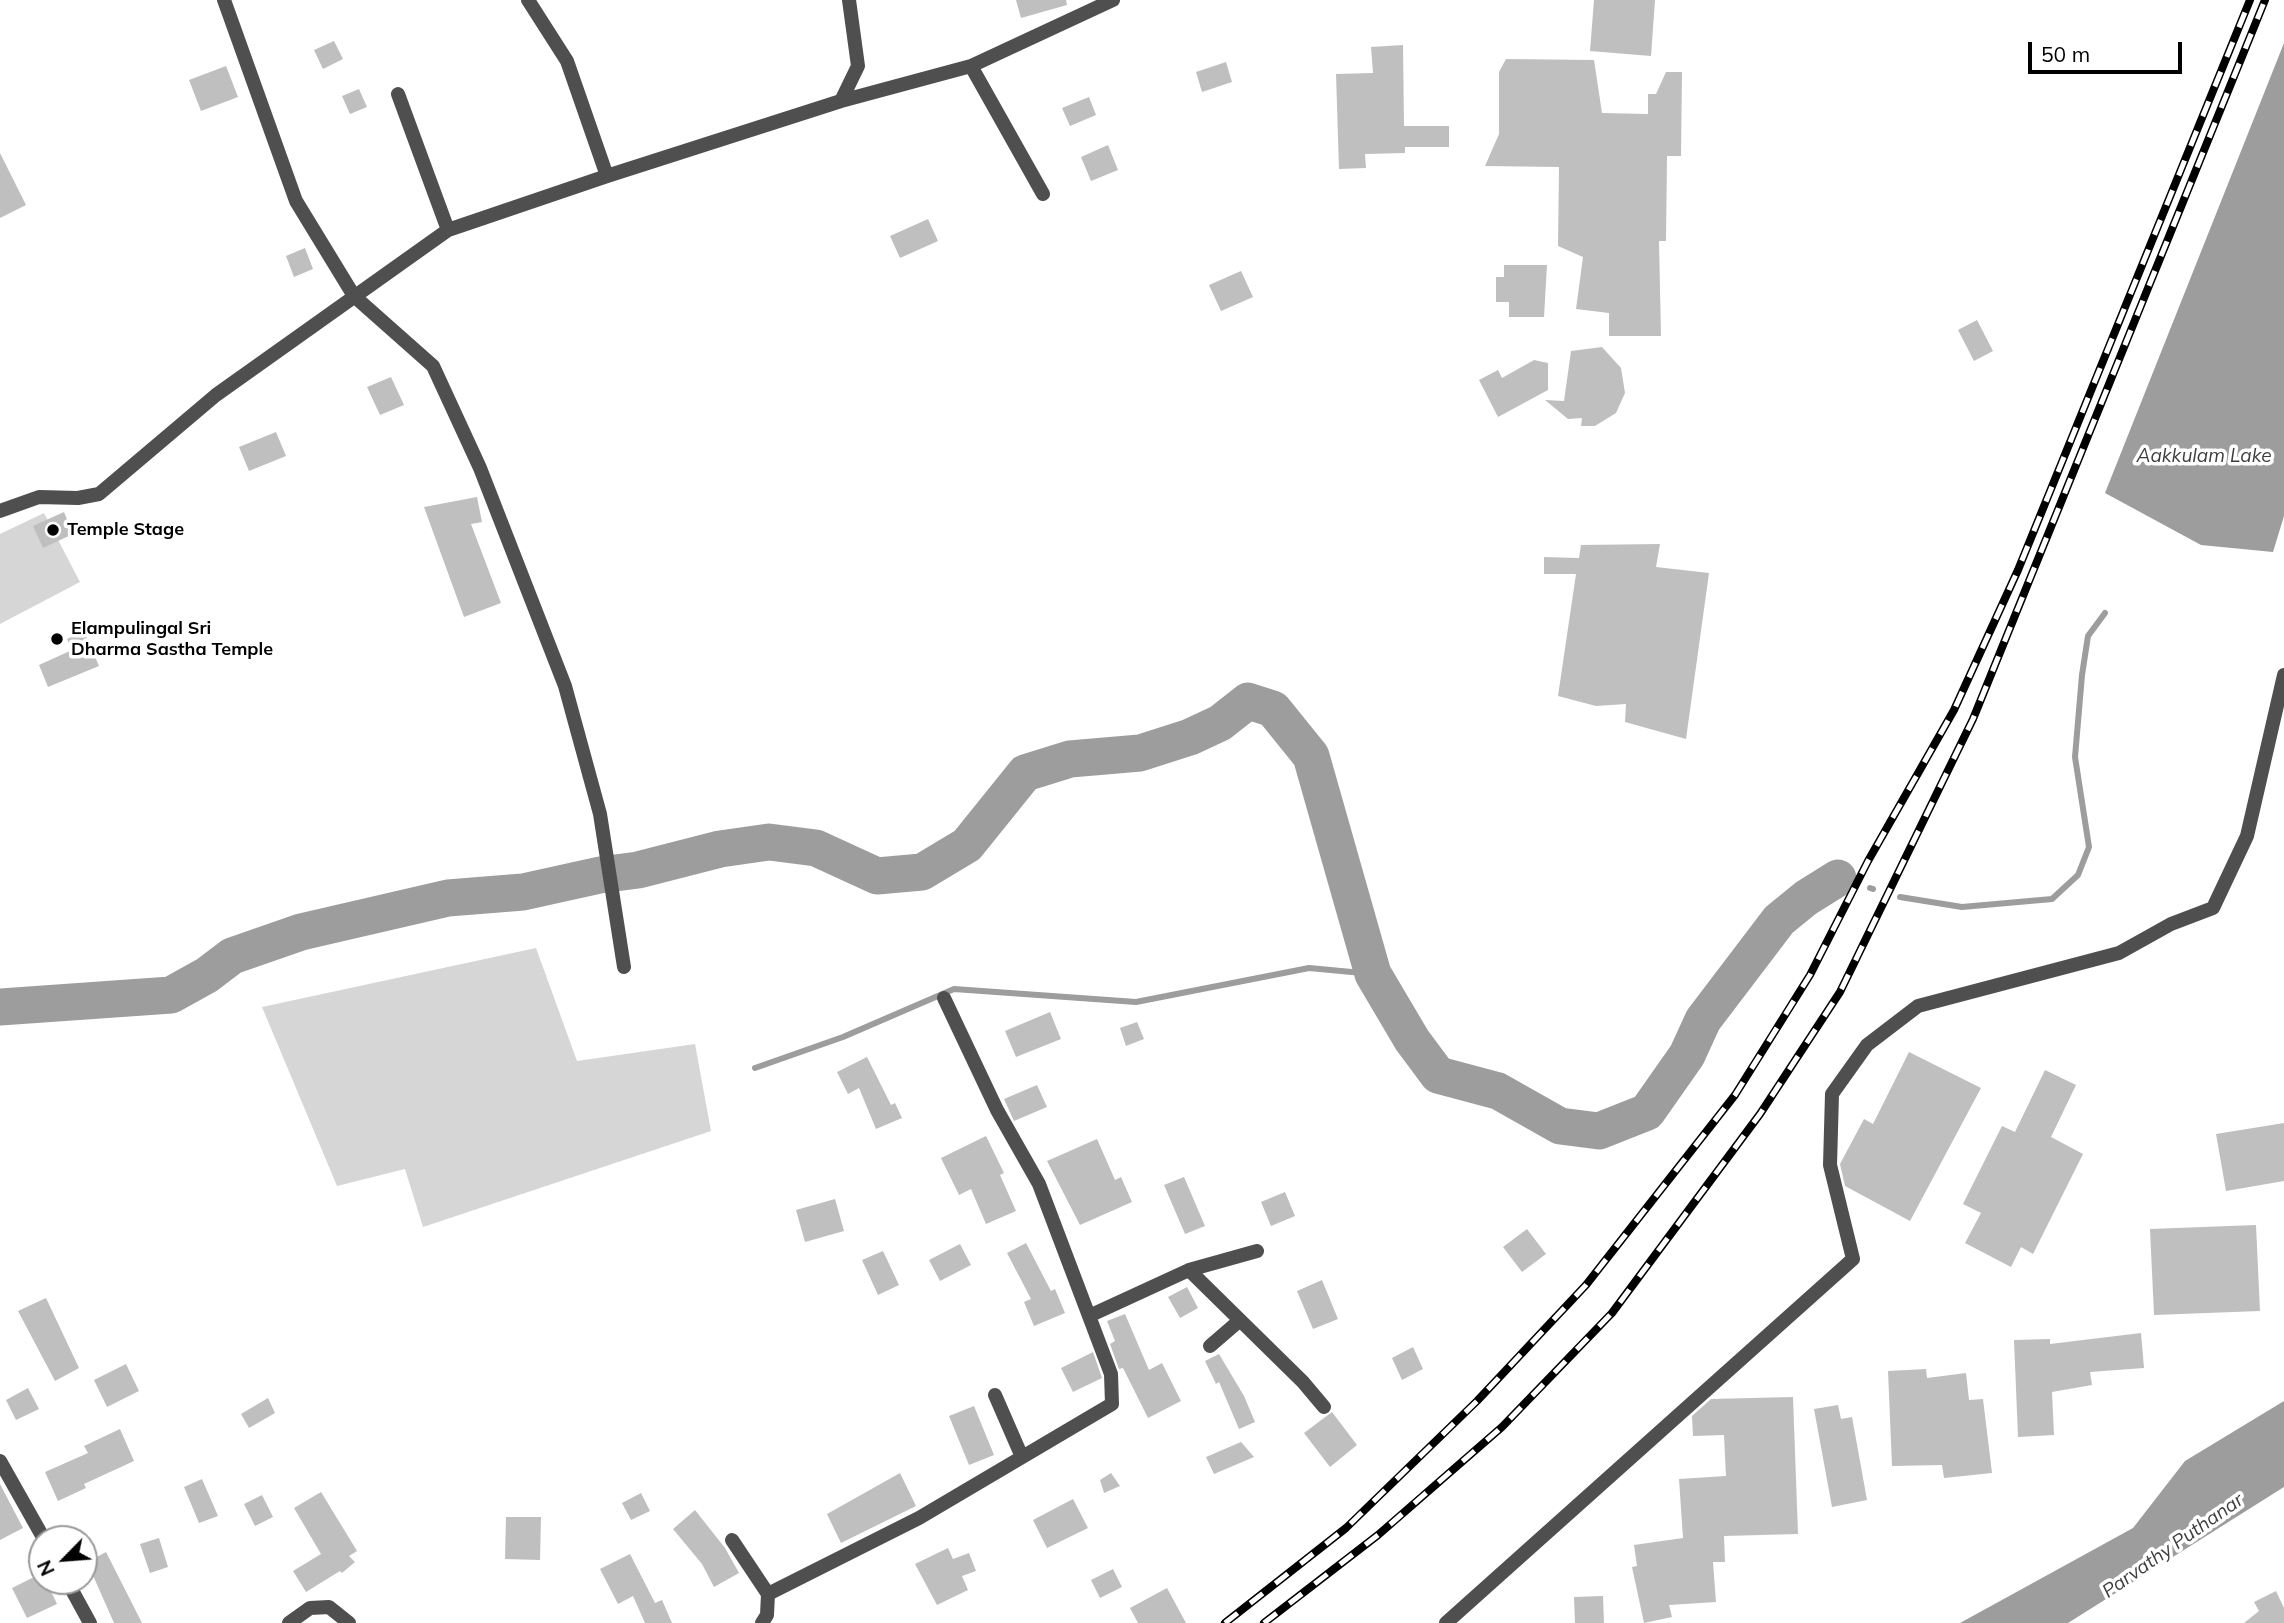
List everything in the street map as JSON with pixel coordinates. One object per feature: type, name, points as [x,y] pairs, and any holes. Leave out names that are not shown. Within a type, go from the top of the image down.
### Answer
[{"type":"street","points":[[224,0],[296,201],[354,296],[433,366],[474,455],[565,686],[600,814],[624,967]]},
{"type":"street","points":[[528,0],[567,61],[607,176]]},
{"type":"street","points":[[841,101],[858,66],[849,0]]},
{"type":"street","points":[[0,511],[39,497],[78,498],[99,494],[216,395],[449,230],[841,101],[971,66],[1113,0]]},
{"type":"street","points":[[971,66],[1043,194]]},
{"type":"street","points":[[398,94],[449,230]]},
{"type":"street","points":[[1446,1623],[1853,1259],[1830,1165],[1832,1094],[1867,1045],[1918,1006],[2119,953],[2171,924],[2213,908],[2247,836],[2284,675]]},
{"type":"street","points":[[768,1594],[919,1518],[1112,1404],[1111,1374],[1039,1184],[997,1110],[944,998]]},
{"type":"street","points":[[1089,1316],[1189,1270],[1257,1251]]},
{"type":"street","points":[[1189,1270],[1303,1382],[1324,1407]]},
{"type":"street","points":[[1210,1346],[1239,1321]]},
{"type":"street","points":[[995,1395],[1022,1457]]},
{"type":"street","points":[[0,1461],[36,1525]]},
{"type":"street","points":[[732,1539],[768,1594],[767,1615],[762,1623]]},
{"type":"street","points":[[75,1595],[90,1623]]},
{"type":"street","points":[[289,1623],[310,1608],[329,1607],[349,1623]]},
{"type":"shaded area","points":[[44,513],[80,582],[0,624],[0,534]]},
{"type":"shaded area","points":[[536,948],[577,1061],[695,1044],[711,1131],[423,1227],[405,1169],[337,1186],[262,1007]]},
{"type":"water","name":"Aakkulam Lake","points":[[2284,43],[2284,516],[2273,552],[2201,545],[2105,493]]},
{"type":"water","name":"Parvathy Puthanar","points":[[2284,1401],[2284,1487],[2068,1623],[1960,1623],[2133,1528],[2185,1461]]},
{"type":"building","points":[[1016,0],[1066,0],[1067,5],[1021,18]]},
{"type":"building","points":[[1594,0],[1655,0],[1651,56],[1590,51]]},
{"type":"building","points":[[334,41],[343,59],[323,69],[314,50]]},
{"type":"building","points":[[1403,45],[1404,126],[1449,126],[1449,147],[1405,147],[1405,153],[1365,154],[1366,168],[1339,169],[1336,74],[1373,73],[1371,47]]},
{"type":"building","points":[[1506,59],[1594,60],[1602,113],[1648,114],[1648,94],[1656,94],[1666,72],[1682,72],[1681,156],[1667,156],[1666,241],[1659,241],[1661,336],[1609,336],[1609,313],[1576,309],[1583,257],[1558,246],[1559,167],[1485,166],[1499,134],[1499,72]]},
{"type":"building","points":[[1226,62],[1232,82],[1202,92],[1196,72]]},
{"type":"building","points":[[226,66],[238,97],[201,111],[189,80]]},
{"type":"building","points":[[359,89],[367,107],[350,114],[342,96]]},
{"type":"building","points":[[1089,97],[1096,115],[1070,126],[1062,108]]},
{"type":"building","points":[[1108,145],[1118,170],[1091,181],[1081,157]]},
{"type":"building","points":[[0,153],[26,205],[0,218]]},
{"type":"building","points":[[928,219],[938,241],[900,258],[890,236]]},
{"type":"building","points":[[305,248],[313,269],[294,277],[286,256]]},
{"type":"building","points":[[1504,265],[1547,265],[1544,317],[1509,317],[1509,302],[1496,302],[1496,277],[1504,277]]},
{"type":"building","points":[[1241,271],[1253,297],[1221,311],[1209,285]]},
{"type":"building","points":[[1977,320],[1993,351],[1974,361],[1958,330]]},
{"type":"building","points":[[1602,347],[1621,368],[1625,393],[1616,413],[1595,426],[1581,426],[1582,418],[1568,419],[1545,400],[1564,401],[1571,351]]},
{"type":"building","points":[[1534,360],[1548,363],[1548,390],[1498,417],[1479,380],[1498,370],[1502,378]]},
{"type":"building","points":[[391,377],[404,405],[380,415],[367,387]]},
{"type":"building","points":[[276,432],[286,456],[249,471],[239,447]]},
{"type":"building","points":[[477,497],[482,522],[471,524],[501,603],[464,617],[424,507]]},
{"type":"building","name":"Temple Stage","points":[[64,512],[73,534],[43,548],[33,526]]},
{"type":"building","points":[[1660,544],[1656,567],[1709,573],[1686,739],[1625,722],[1626,704],[1596,706],[1558,696],[1576,574],[1544,574],[1544,557],[1579,558],[1581,545]]},
{"type":"building","points":[[84,631],[99,666],[48,687],[39,665],[72,650],[67,639]]},
{"type":"building","points":[[1050,1012],[1061,1039],[1016,1057],[1005,1031]]},
{"type":"building","points":[[1137,1022],[1144,1039],[1126,1046],[1120,1028]]},
{"type":"building","points":[[1909,1052],[1981,1088],[1910,1221],[1845,1186],[1840,1164],[1864,1119],[1873,1124]]},
{"type":"building","points":[[867,1057],[891,1105],[895,1103],[902,1118],[876,1129],[859,1088],[848,1094],[837,1072]]},
{"type":"building","points":[[2045,1070],[2076,1085],[2051,1137],[2083,1154],[2033,1254],[2021,1247],[2011,1267],[1965,1243],[1981,1213],[1963,1204],[2002,1126],[2015,1132]]},
{"type":"building","points":[[1037,1085],[1047,1107],[1014,1121],[1004,1099]]},
{"type":"building","points":[[2284,1123],[2284,1181],[2226,1191],[2216,1134]]},
{"type":"building","points":[[986,1136],[1004,1173],[1000,1175],[1016,1211],[986,1224],[971,1189],[959,1195],[941,1158]]},
{"type":"building","points":[[1097,1139],[1115,1180],[1121,1177],[1132,1202],[1080,1225],[1047,1161]]},
{"type":"building","points":[[1184,1177],[1205,1226],[1185,1234],[1164,1185]]},
{"type":"building","points":[[1285,1192],[1295,1216],[1271,1226],[1261,1202]]},
{"type":"building","points":[[835,1199],[844,1231],[805,1242],[796,1210]]},
{"type":"building","points":[[2256,1225],[2260,1311],[2154,1315],[2150,1229]]},
{"type":"building","points":[[1527,1229],[1546,1254],[1522,1272],[1503,1247]]},
{"type":"building","points":[[1026,1243],[1051,1291],[1055,1289],[1065,1313],[1034,1326],[1024,1302],[1031,1299],[1007,1253]]},
{"type":"building","points":[[960,1244],[971,1265],[940,1281],[929,1260]]},
{"type":"building","points":[[883,1251],[899,1285],[878,1295],[862,1260]]},
{"type":"building","points":[[1322,1280],[1338,1319],[1313,1329],[1297,1291]]},
{"type":"building","points":[[1187,1287],[1198,1308],[1180,1318],[1168,1297]]},
{"type":"building","points":[[46,1298],[79,1368],[55,1381],[18,1311]]},
{"type":"building","points":[[1125,1314],[1149,1370],[1162,1363],[1181,1401],[1148,1418],[1123,1368],[1119,1369],[1110,1344],[1115,1341],[1107,1321]]},
{"type":"building","points":[[2141,1333],[2144,1368],[2090,1372],[2092,1385],[2052,1392],[2054,1435],[2018,1437],[2014,1340],[2050,1339],[2050,1344]]},
{"type":"building","points":[[1413,1347],[1423,1369],[1402,1380],[1392,1358]]},
{"type":"building","points":[[1093,1352],[1102,1378],[1073,1392],[1061,1368]]},
{"type":"building","points":[[1219,1354],[1244,1396],[1255,1422],[1239,1429],[1219,1382],[1216,1384],[1205,1361]]},
{"type":"building","points":[[126,1364],[139,1391],[107,1407],[94,1380]]},
{"type":"building","points":[[1926,1369],[1927,1378],[1966,1373],[1969,1400],[1983,1399],[1992,1473],[1944,1478],[1942,1465],[1892,1466],[1888,1371]]},
{"type":"building","points":[[28,1388],[39,1409],[16,1420],[6,1400]]},
{"type":"building","points":[[1793,1397],[1798,1534],[1724,1536],[1725,1562],[1713,1562],[1716,1602],[1669,1605],[1672,1617],[1644,1623],[1632,1567],[1637,1566],[1634,1545],[1683,1538],[1679,1479],[1726,1476],[1724,1435],[1693,1436],[1692,1416],[1711,1399]]},
{"type":"building","points":[[268,1398],[275,1413],[249,1428],[241,1414]]},
{"type":"building","points":[[1838,1405],[1841,1419],[1852,1417],[1867,1500],[1832,1507],[1814,1409]]},
{"type":"building","points":[[974,1406],[994,1455],[969,1465],[949,1416]]},
{"type":"building","points":[[1332,1412],[1357,1445],[1330,1467],[1304,1433]]},
{"type":"building","points":[[120,1429],[134,1461],[84,1484],[86,1488],[58,1501],[45,1472],[88,1453],[84,1446]]},
{"type":"building","points":[[1241,1442],[1254,1457],[1214,1474],[1206,1457]]},
{"type":"building","points":[[900,1473],[916,1506],[841,1543],[827,1514]]},
{"type":"building","points":[[1111,1473],[1120,1486],[1104,1493],[1100,1480]]},
{"type":"building","points":[[202,1479],[218,1516],[199,1523],[184,1487]]},
{"type":"building","points":[[0,1484],[23,1528],[0,1540]]},
{"type":"building","points":[[321,1492],[357,1551],[349,1556],[355,1562],[342,1573],[340,1571],[306,1592],[293,1571],[321,1554],[294,1508]]},
{"type":"building","points":[[641,1493],[650,1511],[631,1520],[622,1503]]},
{"type":"building","points":[[262,1495],[273,1517],[255,1526],[244,1504]]},
{"type":"building","points":[[1073,1499],[1088,1528],[1047,1548],[1033,1520]]},
{"type":"building","points":[[695,1510],[725,1548],[739,1573],[714,1587],[702,1564],[673,1529]]},
{"type":"building","points":[[506,1517],[541,1517],[540,1560],[505,1559]]},
{"type":"building","points":[[159,1538],[168,1567],[150,1573],[140,1544]]},
{"type":"building","points":[[948,1548],[953,1559],[969,1553],[976,1571],[962,1576],[968,1590],[937,1605],[915,1564]]},
{"type":"building","points":[[106,1552],[142,1623],[114,1623],[98,1587],[98,1556]]},
{"type":"building","points":[[630,1554],[655,1603],[662,1600],[672,1623],[645,1623],[633,1596],[618,1604],[600,1569]]},
{"type":"building","points":[[1113,1569],[1122,1587],[1100,1598],[1091,1580]]},
{"type":"building","points":[[28,1580],[28,1595],[53,1595],[57,1604],[27,1618],[12,1588]]},
{"type":"building","points":[[1167,1588],[1186,1623],[1138,1623],[1130,1608]]},
{"type":"building","points":[[2276,1591],[2284,1608],[2284,1623],[2244,1623],[2259,1611],[2254,1602]]},
{"type":"building","points":[[1603,1596],[1604,1623],[1575,1623],[1574,1597]]},
{"type":"waterway","points":[[1900,897],[1962,907],[2052,899],[2078,875],[2089,847],[2075,757],[2082,675],[2088,636],[2105,613]]},
{"type":"waterway","points":[[0,1007],[171,995],[207,975],[232,956],[301,932],[448,898],[523,892],[600,875],[638,870],[720,849],[769,842],[816,848],[877,876],[922,872],[967,845],[1025,773],[1070,759],[1140,753],[1190,737],[1220,723],[1248,701],[1273,709],[1311,756],[1373,974],[1412,1040],[1438,1075],[1498,1091],[1560,1126],[1599,1131],[1647,1112],[1687,1055],[1703,1020],[1779,920],[1806,898],[1838,878]]},
{"type":"waterway","points":[[1838,878],[1843,879]]},
{"type":"waterway","points":[[755,1068],[843,1037],[954,989],[1136,1002],[1309,968],[1373,974],[1364,955]]},
{"type":"railway","points":[[1225,1623],[1346,1528],[1477,1401],[1586,1285],[1735,1095],[1810,975],[1868,861],[1954,710],[2018,570],[2250,0]]},
{"type":"railway","points":[[1264,1623],[1378,1535],[1502,1427],[1612,1313],[1760,1114],[1840,992],[1973,719],[2265,0]]},
{"type":"place","name":"Temple Stage","points":[[53,530]]},
{"type":"place","name":"Elampulingal Sri Dharma Sastha Temple","points":[[57,639]]}]
